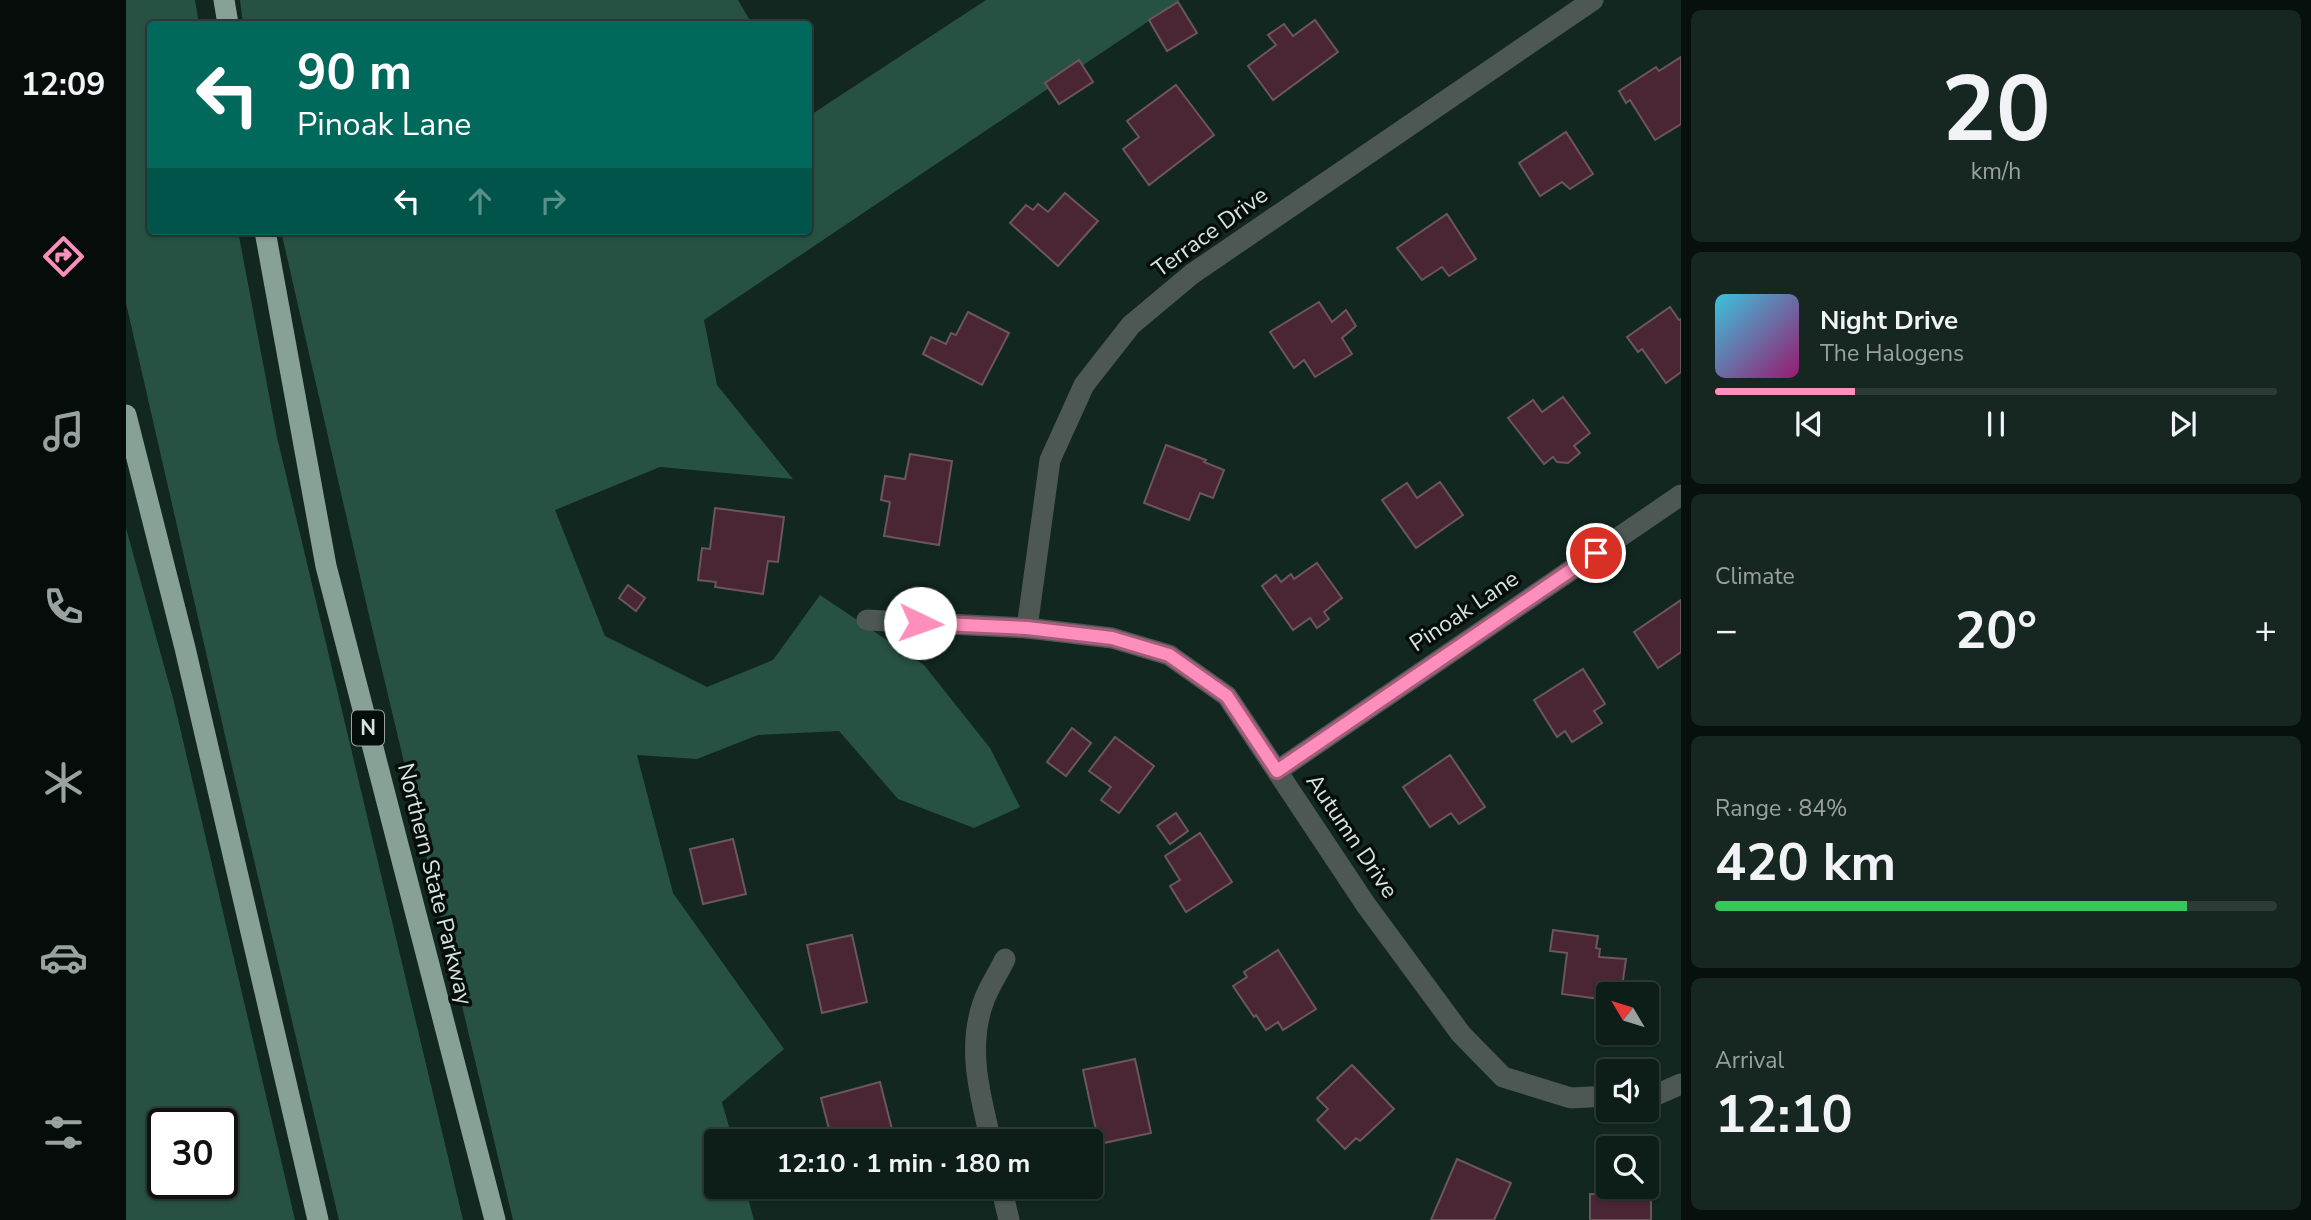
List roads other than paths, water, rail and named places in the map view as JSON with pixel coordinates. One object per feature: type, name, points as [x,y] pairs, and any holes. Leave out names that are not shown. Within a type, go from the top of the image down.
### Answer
[{"type":"highway","points":[[224,0],[228,21]]},
{"type":"highway","name":"Northern State Parkway","points":[[266,235],[326,566],[495,1220]]},
{"type":"highway","points":[[126,415],[185,648],[318,1220]]},
{"type":"street","name":"Terrace Drive","points":[[1027,628],[1050,460],[1083,385],[1131,325],[1192,274],[1593,0]]},
{"type":"street","name":"Pinoak Lane","points":[[1277,771],[1681,495]]},
{"type":"street","name":"Autumn Drive","points":[[867,620],[1027,628],[1112,638],[1169,655],[1227,696],[1366,905],[1461,1034],[1503,1077],[1571,1098],[1596,1097]]},
{"type":"street","points":[[988,1129],[978,1084],[974,1043],[983,1003],[1004,960]]},
{"type":"street","points":[[1659,1094],[1681,1084]]},
{"type":"street","points":[[1004,1199],[1009,1220]]}]
